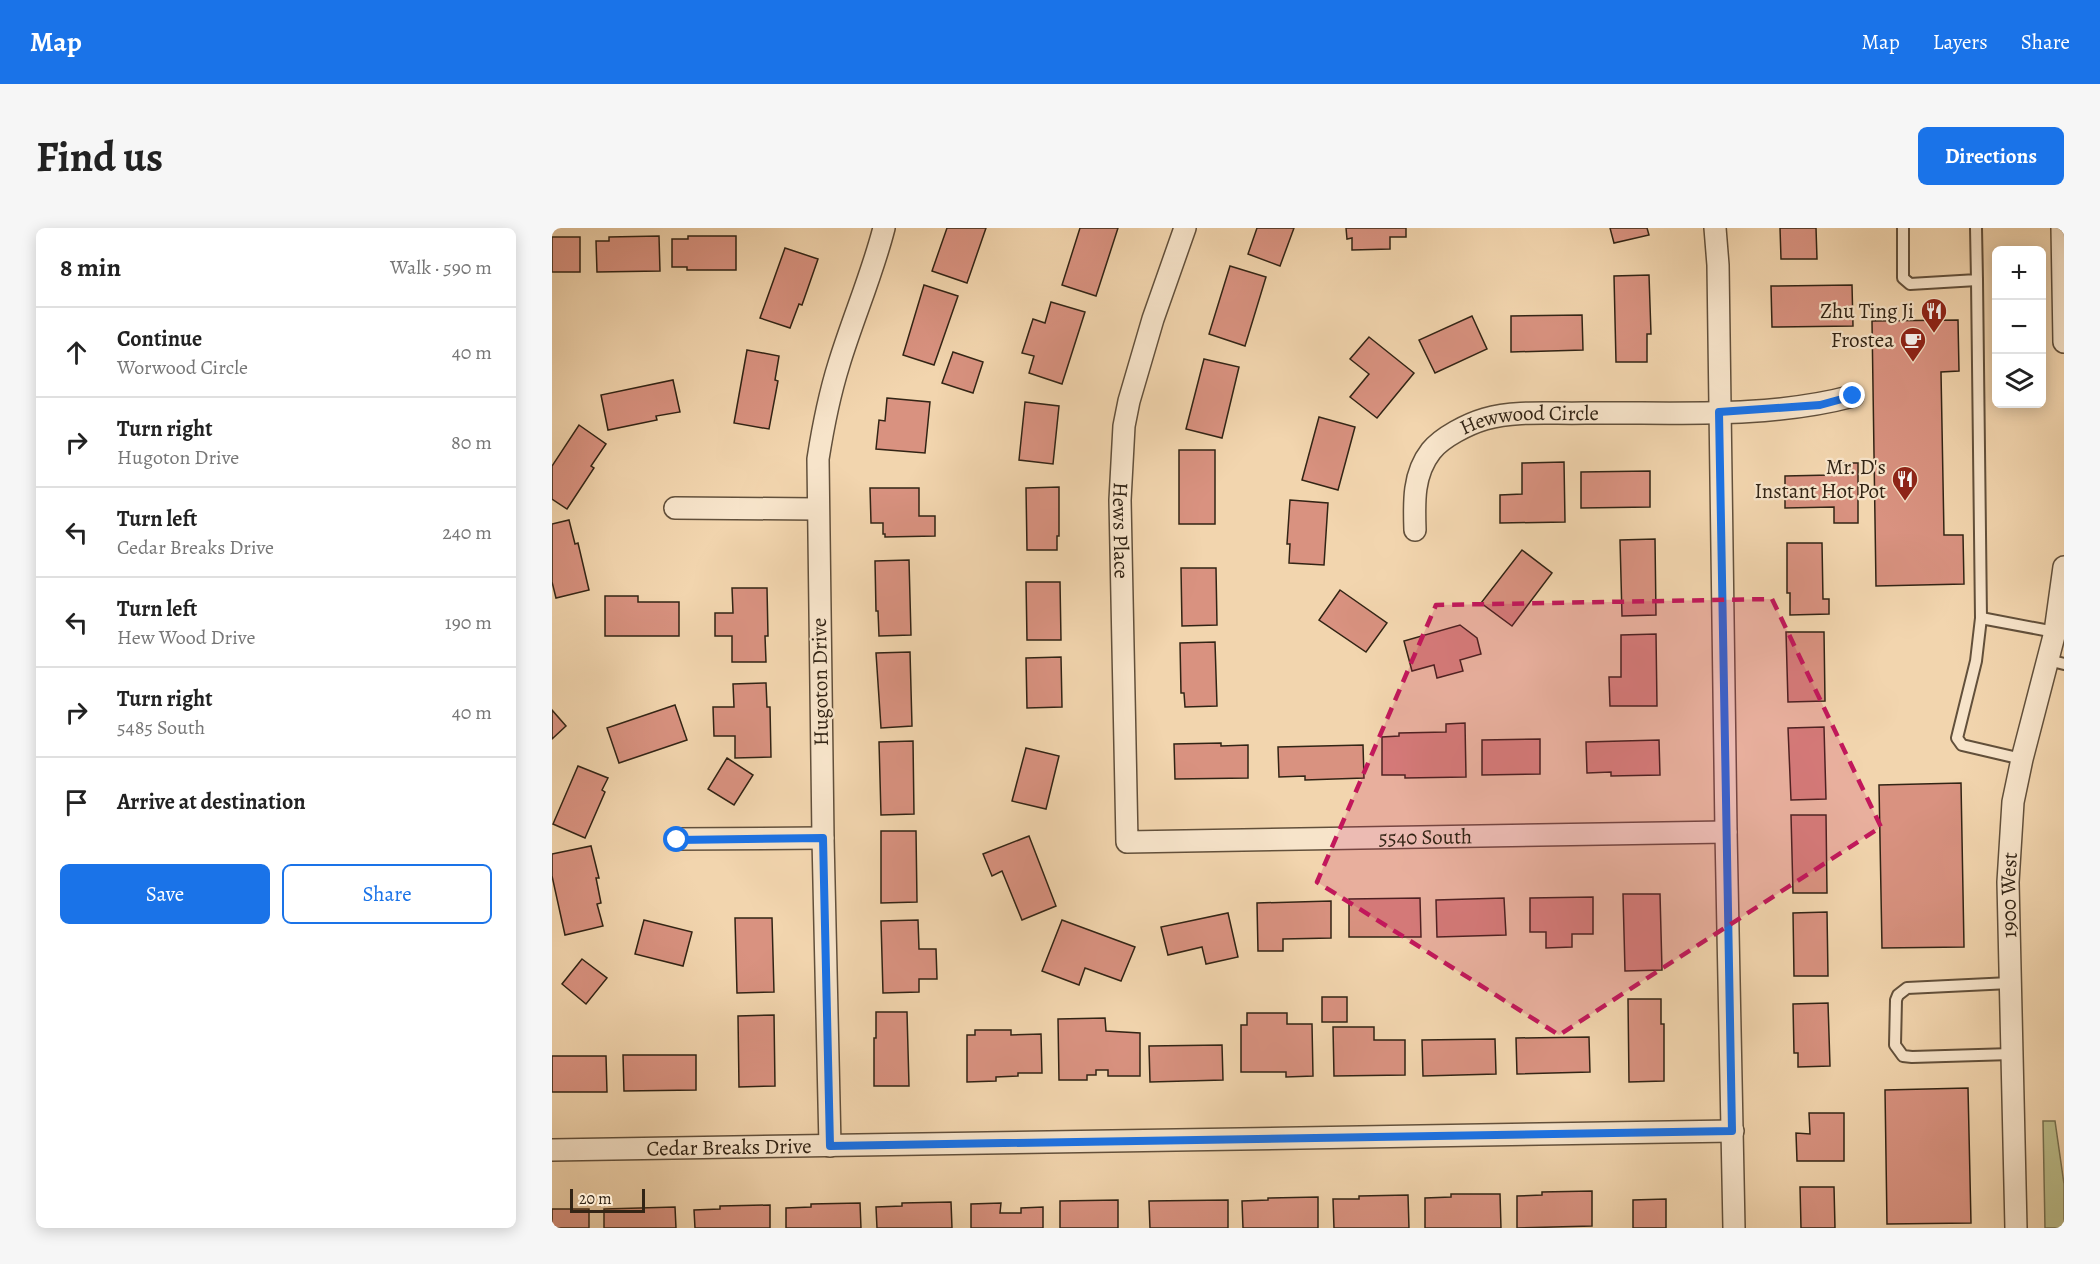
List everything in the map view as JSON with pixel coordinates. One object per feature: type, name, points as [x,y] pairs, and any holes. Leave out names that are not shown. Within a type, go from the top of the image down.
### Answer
[{"type":"street","name":"Hugoton Drive","points":[[830,1146],[817,509],[818,459],[826,409],[839,363],[876,258],[884,228]]},
{"type":"street","name":"Hews Place","points":[[1127,842],[1120,500],[1124,426],[1128,401],[1185,228]]},
{"type":"street","points":[[1716,228],[1734,1228]]},
{"type":"street","points":[[2062,234],[2064,342]]},
{"type":"street","name":"Hewwood Circle","points":[[1415,530],[1414,500],[1419,471],[1431,450],[1454,433],[1485,420],[1518,414],[1719,412],[1820,405],[1853,396]]},
{"type":"street","points":[[675,508],[817,509]]},
{"type":"street","name":"1900 West","points":[[2016,1228],[2008,882],[2013,802],[2022,759],[2056,662],[2055,633],[2064,567]]},
{"type":"street","name":"5540 South","points":[[1127,842],[1726,832]]},
{"type":"street","points":[[677,840],[823,838]]},
{"type":"street","name":"Cedar Breaks Drive","points":[[552,1150],[1732,1131]]},
{"type":"lane","points":[[1903,228],[1903,278],[1910,284],[1977,280]]},
{"type":"lane","points":[[1976,228],[1981,618],[1976,661],[1957,738],[1962,745],[2022,759]]},
{"type":"lane","points":[[1981,618],[2055,633]]},
{"type":"lane","points":[[2010,983],[1906,988],[1896,1000],[1894,1044],[1903,1056],[1912,1057],[2012,1054]]},
{"type":"highlighted area","points":[[1772,599],[1881,827],[1559,1035],[1317,882],[1436,605]]},
{"type":"green space","points":[[2043,1121],[2055,1121],[2064,1184],[2064,1228],[2045,1228]]},
{"type":"building","points":[[947,228],[986,228],[967,283],[932,271]]},
{"type":"building","points":[[1080,228],[1118,228],[1096,296],[1062,285]]},
{"type":"building","points":[[1257,228],[1294,228],[1280,266],[1248,254]]},
{"type":"building","points":[[1346,228],[1406,228],[1406,237],[1390,237],[1390,249],[1352,250],[1352,238],[1347,239]]},
{"type":"building","points":[[1610,228],[1647,228],[1649,235],[1614,243]]},
{"type":"building","points":[[1780,228],[1816,228],[1817,259],[1781,259]]},
{"type":"building","points":[[659,236],[660,271],[597,272],[596,241],[609,241],[609,237]]},
{"type":"building","points":[[688,236],[736,236],[736,270],[687,270],[687,267],[672,267],[672,239],[688,239]]},
{"type":"building","points":[[552,237],[580,237],[580,272],[552,272]]},
{"type":"building","points":[[785,248],[818,259],[802,305],[799,304],[790,328],[760,318]]},
{"type":"building","points":[[1230,266],[1266,277],[1245,346],[1209,334]]},
{"type":"building","points":[[1649,275],[1651,334],[1647,334],[1647,362],[1616,362],[1614,276]]},
{"type":"building","points":[[924,285],[958,296],[934,365],[903,355]]},
{"type":"building","points":[[1852,285],[1853,326],[1772,327],[1771,286]]},
{"type":"building","points":[[1051,302],[1085,312],[1062,384],[1029,373],[1034,356],[1022,353],[1033,319],[1045,323]]},
{"type":"building","points":[[1582,315],[1583,350],[1511,352],[1511,316]]},
{"type":"building","points":[[1472,316],[1487,349],[1435,373],[1419,340]]},
{"type":"building","points":[[1958,320],[1959,371],[1941,372],[1944,535],[1963,535],[1964,584],[1876,586],[1872,321]]},
{"type":"building","points":[[1369,337],[1414,373],[1377,418],[1350,397],[1369,374],[1350,359]]},
{"type":"building","points":[[747,350],[779,356],[775,380],[778,381],[769,429],[734,423]]},
{"type":"building","points":[[953,352],[983,362],[973,393],[942,383]]},
{"type":"building","points":[[1204,359],[1239,367],[1222,438],[1186,429]]},
{"type":"building","points":[[673,380],[680,412],[656,416],[657,420],[608,430],[601,395]]},
{"type":"building","points":[[887,398],[930,402],[925,453],[876,449],[879,420],[885,421]]},
{"type":"building","points":[[1025,402],[1059,406],[1053,464],[1019,460]]},
{"type":"building","points":[[1319,417],[1355,427],[1338,490],[1302,480]]},
{"type":"building","points":[[579,425],[606,444],[591,466],[594,468],[567,509],[552,499],[552,466]]},
{"type":"building","points":[[1179,450],[1215,450],[1215,524],[1179,524]]},
{"type":"building","points":[[1564,462],[1565,522],[1500,523],[1500,495],[1522,494],[1522,463]]},
{"type":"building","points":[[1831,463],[1858,463],[1858,523],[1834,523],[1834,507],[1785,508],[1785,476],[1831,475]]},
{"type":"building","points":[[1650,471],[1650,507],[1581,508],[1581,472]]},
{"type":"building","points":[[1059,487],[1057,550],[1027,550],[1026,488]]},
{"type":"building","points":[[870,488],[919,488],[919,516],[935,516],[935,536],[885,537],[883,523],[871,523]]},
{"type":"building","points":[[1290,500],[1328,503],[1324,565],[1289,563],[1290,544],[1287,544]]},
{"type":"building","points":[[569,520],[575,544],[578,543],[589,590],[556,598],[552,582],[552,524]]},
{"type":"building","points":[[1655,539],[1656,615],[1622,616],[1620,540]]},
{"type":"building","points":[[1787,543],[1822,543],[1823,599],[1829,599],[1829,614],[1790,615],[1790,593],[1787,593]]},
{"type":"building","points":[[1522,550],[1552,573],[1512,626],[1481,603]]},
{"type":"building","points":[[909,560],[911,635],[879,636],[875,561]]},
{"type":"building","points":[[1181,568],[1216,568],[1217,625],[1182,626]]},
{"type":"building","points":[[1026,582],[1060,582],[1061,640],[1027,640]]},
{"type":"building","points":[[732,588],[767,588],[766,662],[732,662],[732,636],[715,636],[715,613],[733,613]]},
{"type":"building","points":[[1340,590],[1387,623],[1366,652],[1319,620]]},
{"type":"building","points":[[605,596],[638,596],[638,602],[679,602],[679,636],[605,636]]},
{"type":"building","points":[[1460,625],[1477,638],[1481,654],[1460,660],[1463,671],[1437,678],[1434,665],[1412,671],[1404,641]]},
{"type":"building","points":[[1786,632],[1824,632],[1825,701],[1788,702]]},
{"type":"building","points":[[1656,634],[1657,706],[1610,706],[1609,677],[1621,677],[1621,635]]},
{"type":"building","points":[[1215,642],[1217,706],[1185,707],[1184,693],[1181,693],[1180,643]]},
{"type":"building","points":[[910,652],[912,726],[881,728],[876,653]]},
{"type":"building","points":[[1061,657],[1062,707],[1027,708],[1026,658]]},
{"type":"building","points":[[766,683],[767,707],[770,707],[771,757],[735,758],[735,736],[714,736],[713,707],[734,707],[733,684]]},
{"type":"building","points":[[675,705],[687,740],[619,763],[607,728]]},
{"type":"building","points":[[552,710],[566,726],[552,739]]},
{"type":"building","points":[[1465,723],[1466,777],[1405,778],[1405,775],[1382,775],[1382,737],[1399,736],[1399,733],[1446,732],[1446,724]]},
{"type":"building","points":[[1824,727],[1826,799],[1791,800],[1788,728]]},
{"type":"building","points":[[1540,739],[1540,774],[1482,775],[1482,740]]},
{"type":"building","points":[[1659,740],[1660,775],[1611,776],[1611,772],[1587,773],[1586,742]]},
{"type":"building","points":[[913,741],[914,814],[881,815],[879,742]]},
{"type":"building","points":[[1221,743],[1221,746],[1248,745],[1248,778],[1175,779],[1174,744]]},
{"type":"building","points":[[1363,745],[1364,778],[1305,780],[1305,776],[1279,777],[1278,747]]},
{"type":"building","points":[[1026,748],[1059,756],[1046,809],[1012,801]]},
{"type":"building","points":[[727,758],[753,775],[734,805],[708,789]]},
{"type":"building","points":[[578,766],[608,778],[602,790],[605,792],[585,838],[553,824]]},
{"type":"building","points":[[1961,783],[1964,947],[1882,948],[1879,785]]},
{"type":"building","points":[[1791,815],[1826,815],[1827,893],[1793,893]]},
{"type":"building","points":[[881,831],[916,831],[917,902],[881,903]]},
{"type":"building","points":[[1029,836],[1056,906],[1022,920],[1002,871],[992,876],[983,854]]},
{"type":"building","points":[[591,846],[599,878],[596,878],[601,903],[597,904],[603,926],[565,935],[552,876],[552,854]]},
{"type":"building","points":[[1623,894],[1660,894],[1662,970],[1625,971]]},
{"type":"building","points":[[1593,897],[1593,934],[1572,934],[1572,947],[1546,948],[1546,932],[1530,932],[1530,898]]},
{"type":"building","points":[[1420,898],[1421,937],[1349,937],[1349,899]]},
{"type":"building","points":[[1504,898],[1506,935],[1437,937],[1436,900]]},
{"type":"building","points":[[1331,901],[1331,938],[1283,939],[1283,951],[1258,951],[1257,903]]},
{"type":"building","points":[[1827,912],[1828,976],[1794,976],[1793,913]]},
{"type":"building","points":[[1228,913],[1238,957],[1206,964],[1202,947],[1168,955],[1161,927]]},
{"type":"building","points":[[735,918],[772,918],[774,992],[737,993]]},
{"type":"building","points":[[644,920],[692,932],[683,966],[635,954]]},
{"type":"building","points":[[918,920],[919,949],[936,949],[937,979],[919,979],[919,992],[883,993],[881,921]]},
{"type":"building","points":[[1062,920],[1135,947],[1121,981],[1085,968],[1079,985],[1042,971]]},
{"type":"building","points":[[582,959],[607,978],[586,1004],[562,984]]},
{"type":"building","points":[[1322,997],[1347,997],[1347,1022],[1322,1022]]},
{"type":"building","points":[[1628,999],[1661,999],[1661,1024],[1664,1024],[1664,1081],[1629,1082]]},
{"type":"building","points":[[1828,1003],[1830,1066],[1798,1067],[1798,1053],[1794,1053],[1793,1004]]},
{"type":"building","points":[[876,1012],[907,1012],[909,1086],[874,1086]]},
{"type":"building","points":[[1247,1013],[1287,1013],[1287,1024],[1312,1024],[1313,1076],[1286,1077],[1286,1072],[1241,1072],[1241,1025],[1247,1025]]},
{"type":"building","points":[[774,1015],[775,1086],[739,1087],[738,1016]]},
{"type":"building","points":[[1105,1018],[1106,1031],[1140,1033],[1140,1076],[1108,1076],[1108,1070],[1096,1070],[1096,1075],[1087,1075],[1087,1080],[1059,1080],[1058,1019]]},
{"type":"building","points":[[1333,1027],[1374,1027],[1374,1040],[1405,1040],[1405,1075],[1334,1076]]},
{"type":"building","points":[[975,1030],[1011,1030],[1011,1035],[1041,1034],[1042,1073],[1018,1073],[1018,1076],[996,1077],[996,1081],[967,1082],[967,1035],[975,1035]]},
{"type":"building","points":[[1589,1037],[1590,1072],[1517,1074],[1516,1038]]},
{"type":"building","points":[[1495,1039],[1496,1074],[1423,1076],[1422,1040]]},
{"type":"building","points":[[1222,1045],[1223,1080],[1150,1082],[1149,1046]]},
{"type":"building","points":[[623,1055],[696,1055],[696,1090],[624,1091]]},
{"type":"building","points":[[552,1056],[606,1056],[607,1092],[552,1092]]},
{"type":"building","points":[[1968,1088],[1971,1223],[1887,1224],[1885,1090]]},
{"type":"building","points":[[1809,1113],[1844,1113],[1844,1161],[1797,1161],[1796,1133],[1810,1134]]},
{"type":"building","points":[[1800,1187],[1834,1187],[1835,1228],[1801,1228]]},
{"type":"building","points":[[1592,1191],[1592,1226],[1517,1228],[1517,1196],[1542,1195],[1542,1192]]},
{"type":"building","points":[[1451,1194],[1500,1194],[1501,1228],[1425,1228],[1425,1198],[1451,1197]]},
{"type":"building","points":[[1408,1195],[1409,1228],[1334,1228],[1333,1199]]},
{"type":"building","points":[[1318,1197],[1318,1228],[1243,1228],[1242,1201]]},
{"type":"building","points":[[1666,1199],[1666,1228],[1633,1228],[1633,1200]]},
{"type":"building","points":[[1118,1200],[1118,1228],[1060,1228],[1060,1201]]},
{"type":"building","points":[[1228,1200],[1228,1228],[1150,1228],[1149,1201]]},
{"type":"building","points":[[951,1202],[952,1228],[877,1228],[876,1207],[902,1206],[902,1203]]},
{"type":"building","points":[[860,1203],[861,1228],[786,1228],[786,1208],[811,1207],[811,1204]]},
{"type":"building","points":[[1001,1203],[1000,1213],[1021,1213],[1021,1208],[1043,1207],[1043,1228],[971,1228],[971,1204]]},
{"type":"building","points":[[770,1205],[770,1228],[695,1228],[694,1210],[720,1209],[720,1206]]},
{"type":"building","points":[[675,1207],[676,1228],[604,1228],[604,1209]]},
{"type":"building","points":[[552,1209],[589,1209],[589,1228],[552,1228]]},
{"type":"place","name":"Zhu Ting Ji","points":[[1934,334]]},
{"type":"place","name":"Frostea","points":[[1913,363]]},
{"type":"place","name":"Mr. D's Instant Hot Pot","points":[[1905,502]]},
{"type":"route","points":[[677,840],[823,838],[830,1146],[1732,1131],[1719,412],[1820,405],[1853,396]]}]
